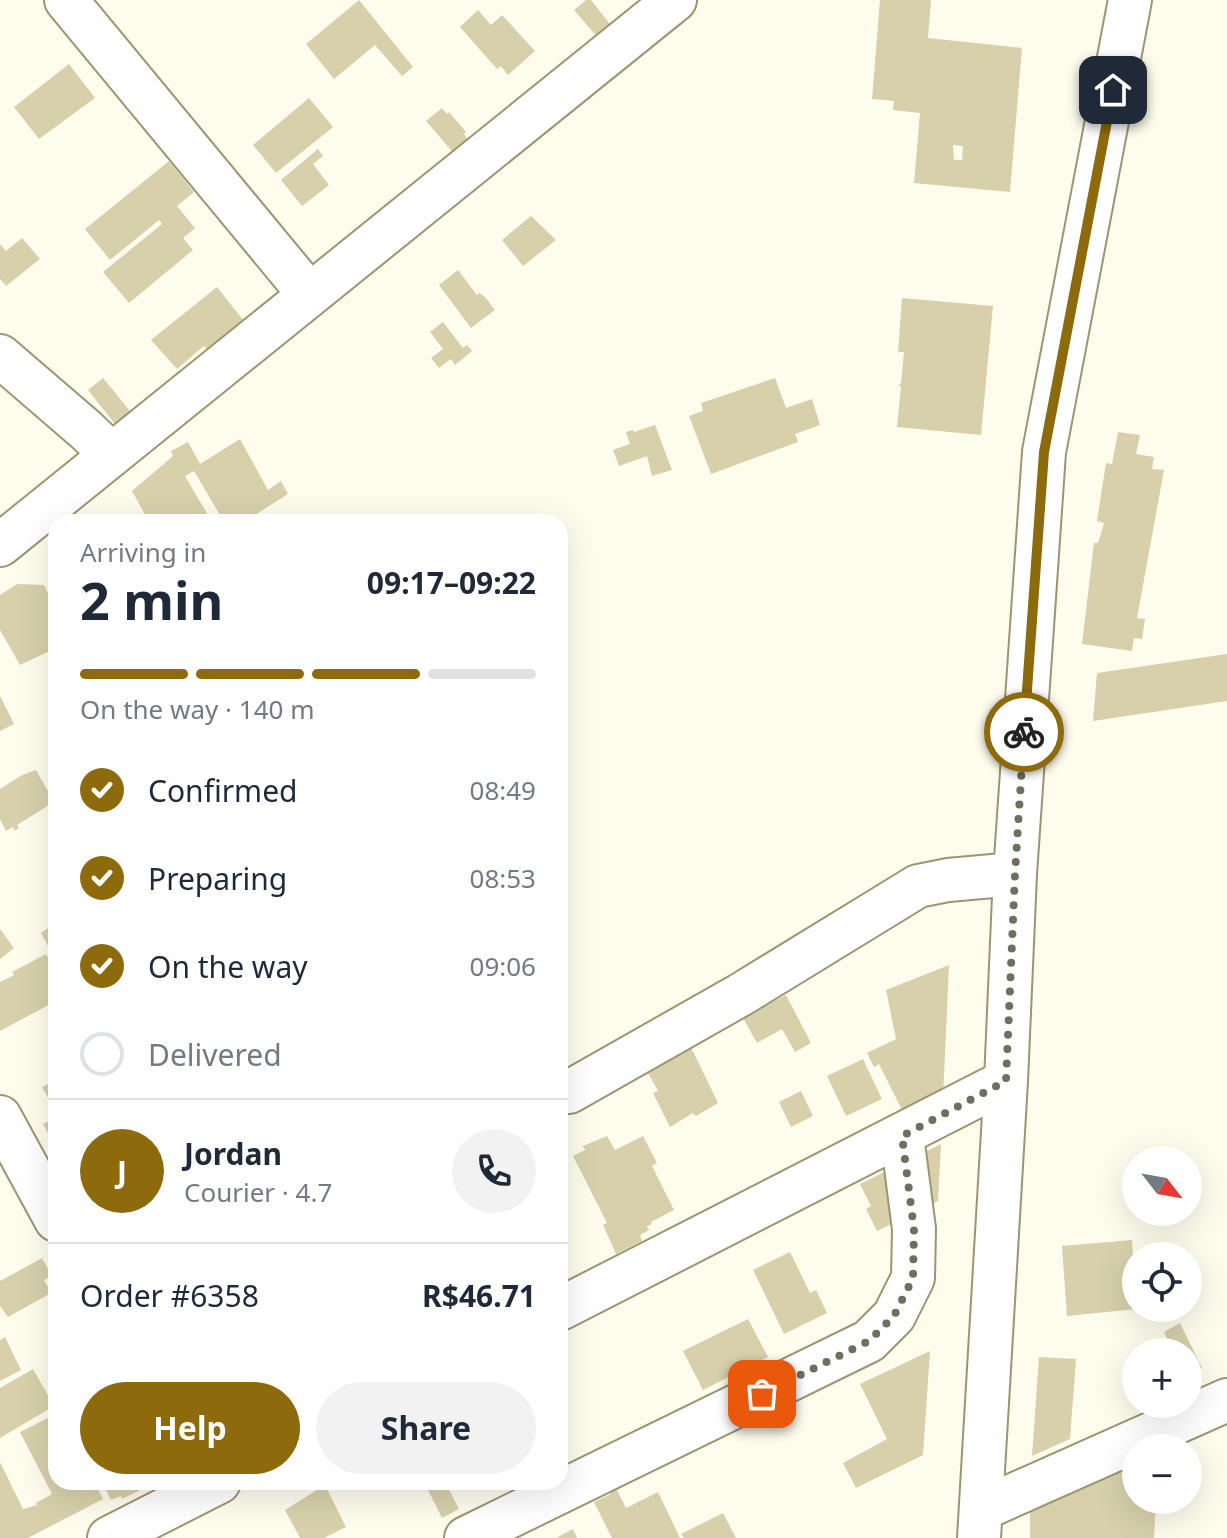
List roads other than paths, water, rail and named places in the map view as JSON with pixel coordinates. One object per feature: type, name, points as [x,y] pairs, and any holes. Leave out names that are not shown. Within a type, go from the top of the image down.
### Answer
[{"type":"street","points":[[66,0],[309,294]]},
{"type":"street","points":[[0,545],[675,0]]},
{"type":"street","points":[[1130,0],[1044,452],[1015,874],[981,1524],[1227,1400]]},
{"type":"street","points":[[0,356],[111,454]]},
{"type":"street","points":[[568,1092],[740,995],[918,886],[1015,874]]},
{"type":"street","points":[[568,1305],[1006,1081]]},
{"type":"street","points":[[0,1117],[48,1205]]},
{"type":"street","points":[[568,1488],[869,1341],[894,1316],[913,1278],[914,1229],[902,1136]]},
{"type":"street","points":[[109,1538],[203,1490]]},
{"type":"street","points":[[466,1538],[564,1490]]}]
